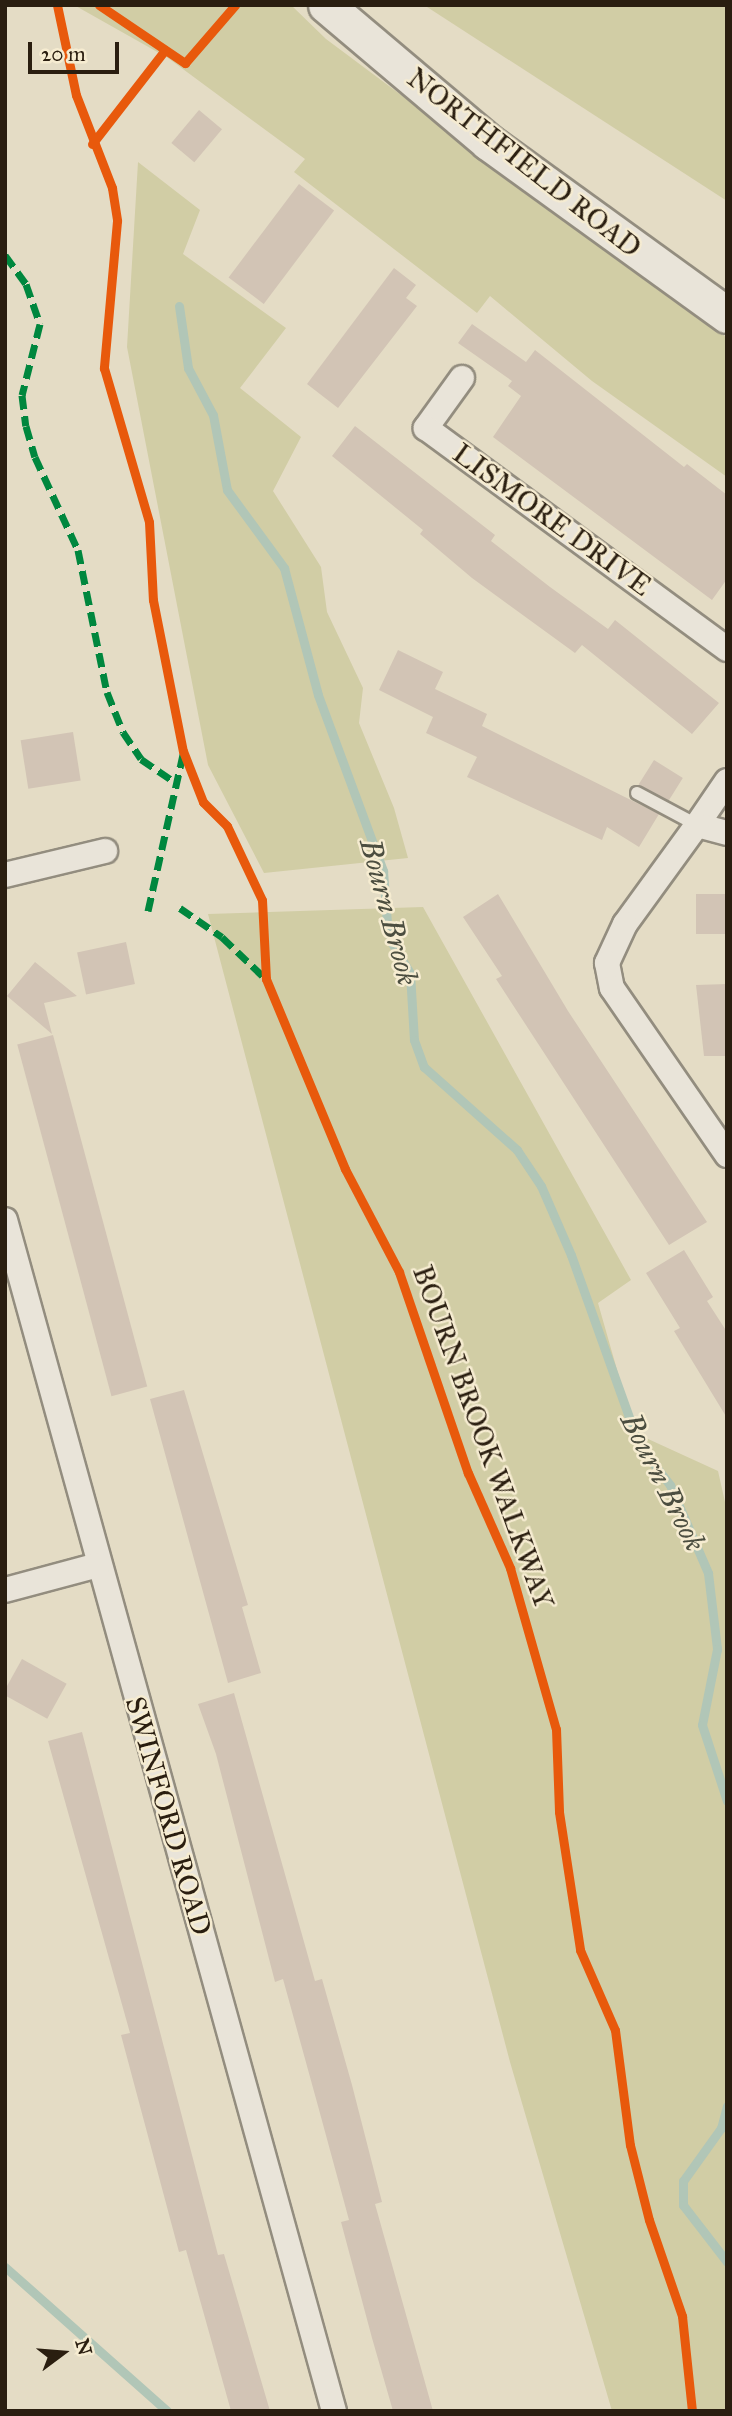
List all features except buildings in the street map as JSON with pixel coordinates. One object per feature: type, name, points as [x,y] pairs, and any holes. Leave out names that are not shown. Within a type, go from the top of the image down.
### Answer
[{"type":"street","name":"NORTHFIELD ROAD","points":[[326,5],[488,142],[727,315]]},
{"type":"street","name":"LISMORE DRIVE","points":[[462,378],[426,428],[727,649]]},
{"type":"street","points":[[727,781],[625,924],[607,963],[612,988],[727,1155]]},
{"type":"street","points":[[697,825],[727,832]]},
{"type":"street","points":[[5,875],[106,851]]},
{"type":"street","name":"SWINFORD ROAD","points":[[5,1220],[98,1565],[334,2411]]},
{"type":"street","points":[[5,1590],[98,1565]]},
{"type":"lane","points":[[637,793],[697,825]]},
{"type":"shaded area","points":[[74,5],[291,5],[326,39],[727,338],[727,477],[592,381],[490,296],[477,313],[294,172],[305,159],[168,58]]},
{"type":"shaded area","points":[[424,5],[727,5],[727,201]]},
{"type":"shaded area","points":[[138,162],[200,210],[183,254],[286,328],[240,388],[301,437],[273,491],[321,567],[327,612],[363,688],[359,723],[394,808],[408,858],[264,873],[208,765],[127,347]]},
{"type":"shaded area","points":[[423,907],[631,1280],[598,1303],[635,1433],[718,1471],[727,1511],[727,2411],[612,2411],[510,2062],[208,914]]},
{"type":"waterway","name":"Bourn Brook","points":[[179,306],[188,368],[213,415],[227,490],[284,568],[318,695],[383,871],[387,923],[392,943],[410,973],[414,1040],[424,1067],[517,1150],[541,1186],[571,1255],[639,1445],[670,1485],[708,1573],[717,1649],[702,1725],[727,1801]]},
{"type":"waterway","name":"Bourn Brook","points":[[727,2106],[721,2128],[683,2181],[683,2205],[727,2262]]},
{"type":"waterway","points":[[5,2267],[167,2411]]},
{"type":"marked path","points":[[5,255],[26,284],[40,324],[22,395],[26,426],[35,457],[78,550],[107,692],[123,732],[141,759],[176,783]]},
{"type":"marked path","points":[[148,911],[183,754]]},
{"type":"marked path","points":[[180,908],[222,937],[266,979]]},
{"type":"cycle path","name":"BOURN BROOK WALKWAY","points":[[57,5],[76,95],[112,188],[117,221],[104,368],[149,522],[153,600],[183,751],[203,802],[227,826],[262,900],[266,979],[345,1169],[399,1272],[468,1473],[510,1568],[556,1729],[559,1812],[580,1950],[615,2030],[630,2145],[649,2220],[682,2316],[692,2411]]},
{"type":"cycle path","points":[[99,5],[185,63],[235,5]]},
{"type":"cycle path","points":[[92,144],[165,50]]}]
